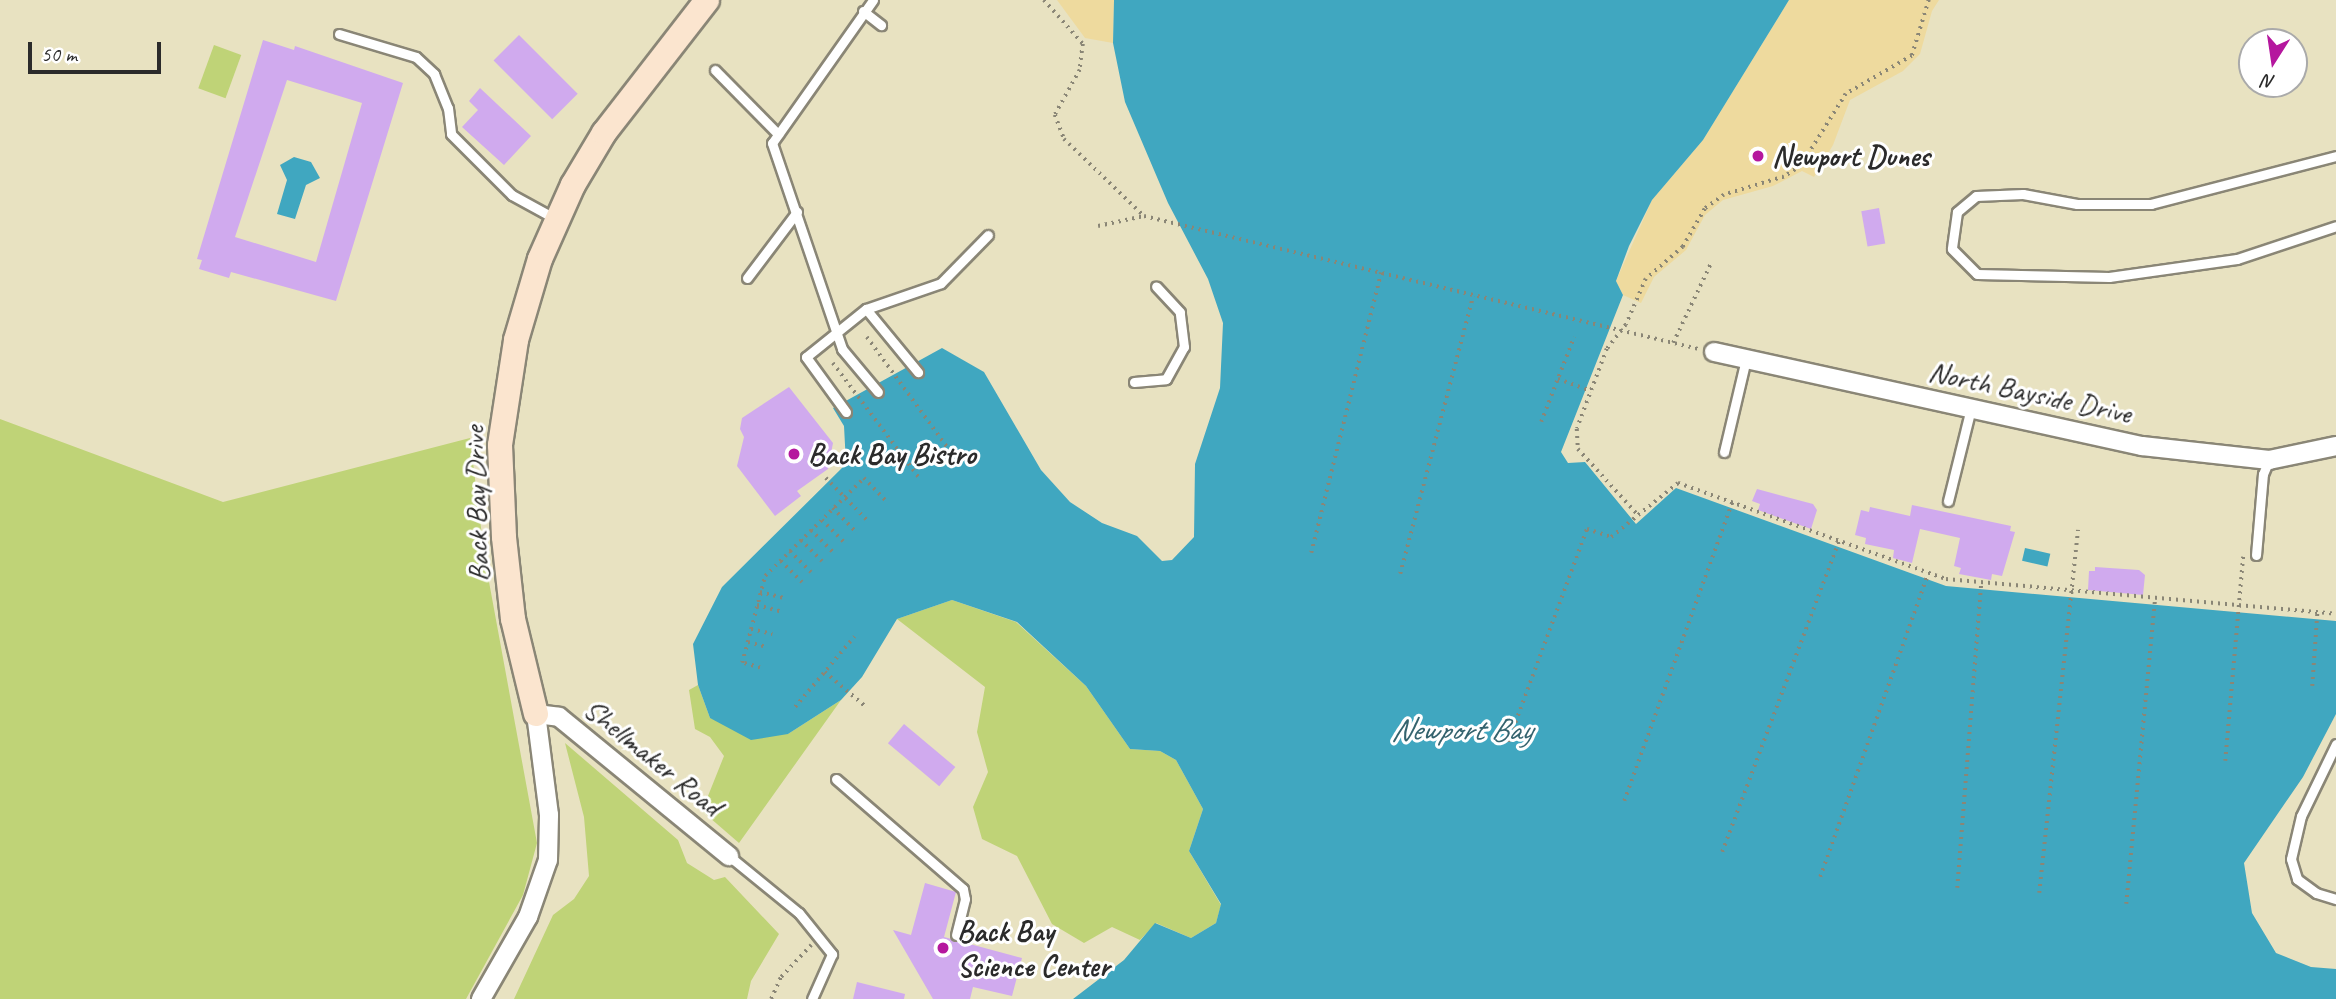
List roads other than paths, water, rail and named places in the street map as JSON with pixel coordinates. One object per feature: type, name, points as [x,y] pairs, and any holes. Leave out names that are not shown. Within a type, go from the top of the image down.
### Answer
[{"type":"street","name":"Back Bay Drive","points":[[481,999],[528,916],[548,860],[549,815],[536,714],[513,619],[500,445],[516,340],[540,259],[604,133],[706,0]]},
{"type":"street","name":"North Bayside Drive","points":[[1714,352],[2143,446],[2269,460],[2336,446]]},
{"type":"street","name":"Shellmaker Road","points":[[536,714],[559,717],[729,856]]},
{"type":"lane","points":[[873,0],[863,10],[772,142],[842,349],[878,392]]},
{"type":"lane","points":[[863,10],[881,25]]},
{"type":"lane","points":[[338,34],[416,57],[433,74],[448,108],[451,134],[512,195],[558,219]]},
{"type":"lane","points":[[715,70],[778,134]]},
{"type":"lane","points":[[2336,156],[2151,204],[2077,204],[2023,194],[1976,196],[1957,212],[1952,249],[1977,274],[2109,277],[2237,259],[2336,226]]},
{"type":"lane","points":[[747,278],[797,212]]},
{"type":"lane","points":[[846,412],[806,357],[866,309],[941,283],[988,235]]},
{"type":"lane","points":[[1134,382],[1166,379],[1184,346],[1180,312],[1156,286]]},
{"type":"lane","points":[[866,309],[918,372]]},
{"type":"lane","points":[[1724,452],[1746,359]]},
{"type":"lane","points":[[1948,501],[1971,408]]},
{"type":"lane","points":[[2256,555],[2263,474],[2269,460]]},
{"type":"lane","points":[[2336,744],[2301,816],[2291,859],[2297,879],[2316,893],[2336,899]]},
{"type":"lane","points":[[836,779],[963,889],[965,899],[956,934]]},
{"type":"lane","points":[[729,856],[799,913],[832,954],[812,999]]},
{"type":"water","name":"Newport Bay","points":[[1114,0],[1789,0],[1703,140],[1652,200],[1629,246],[1616,281],[1623,295],[1561,452],[1568,463],[1585,462],[1636,524],[1676,488],[1946,586],[2336,621],[2336,714],[2303,777],[2244,863],[2252,913],[2276,953],[2311,967],[2336,969],[2336,999],[1073,999],[1124,960],[1155,923],[1191,938],[1216,923],[1221,904],[1189,851],[1203,809],[1176,760],[1160,751],[1130,749],[1086,686],[1017,622],[952,600],[897,619],[862,677],[841,700],[788,734],[751,740],[710,718],[698,685],[693,644],[722,587],[846,464],[844,426],[833,408],[942,348],[984,372],[1041,470],[1070,502],[1102,523],[1137,536],[1162,561],[1172,560],[1194,537],[1195,464],[1220,388],[1223,323],[1208,279],[1168,203],[1125,102],[1113,43]]},
{"type":"water","points":[[294,157],[311,162],[320,178],[306,185],[295,219],[277,214],[287,180],[280,165]]},
{"type":"water","points":[[2025,548],[2050,554],[2047,567],[2022,561]]},
{"type":"place","name":"Newport Dunes","points":[[1758,156]]},
{"type":"place","name":"Back Bay Bistro","points":[[794,454]]},
{"type":"place","name":"Back Bay Science Center","points":[[943,948]]}]
